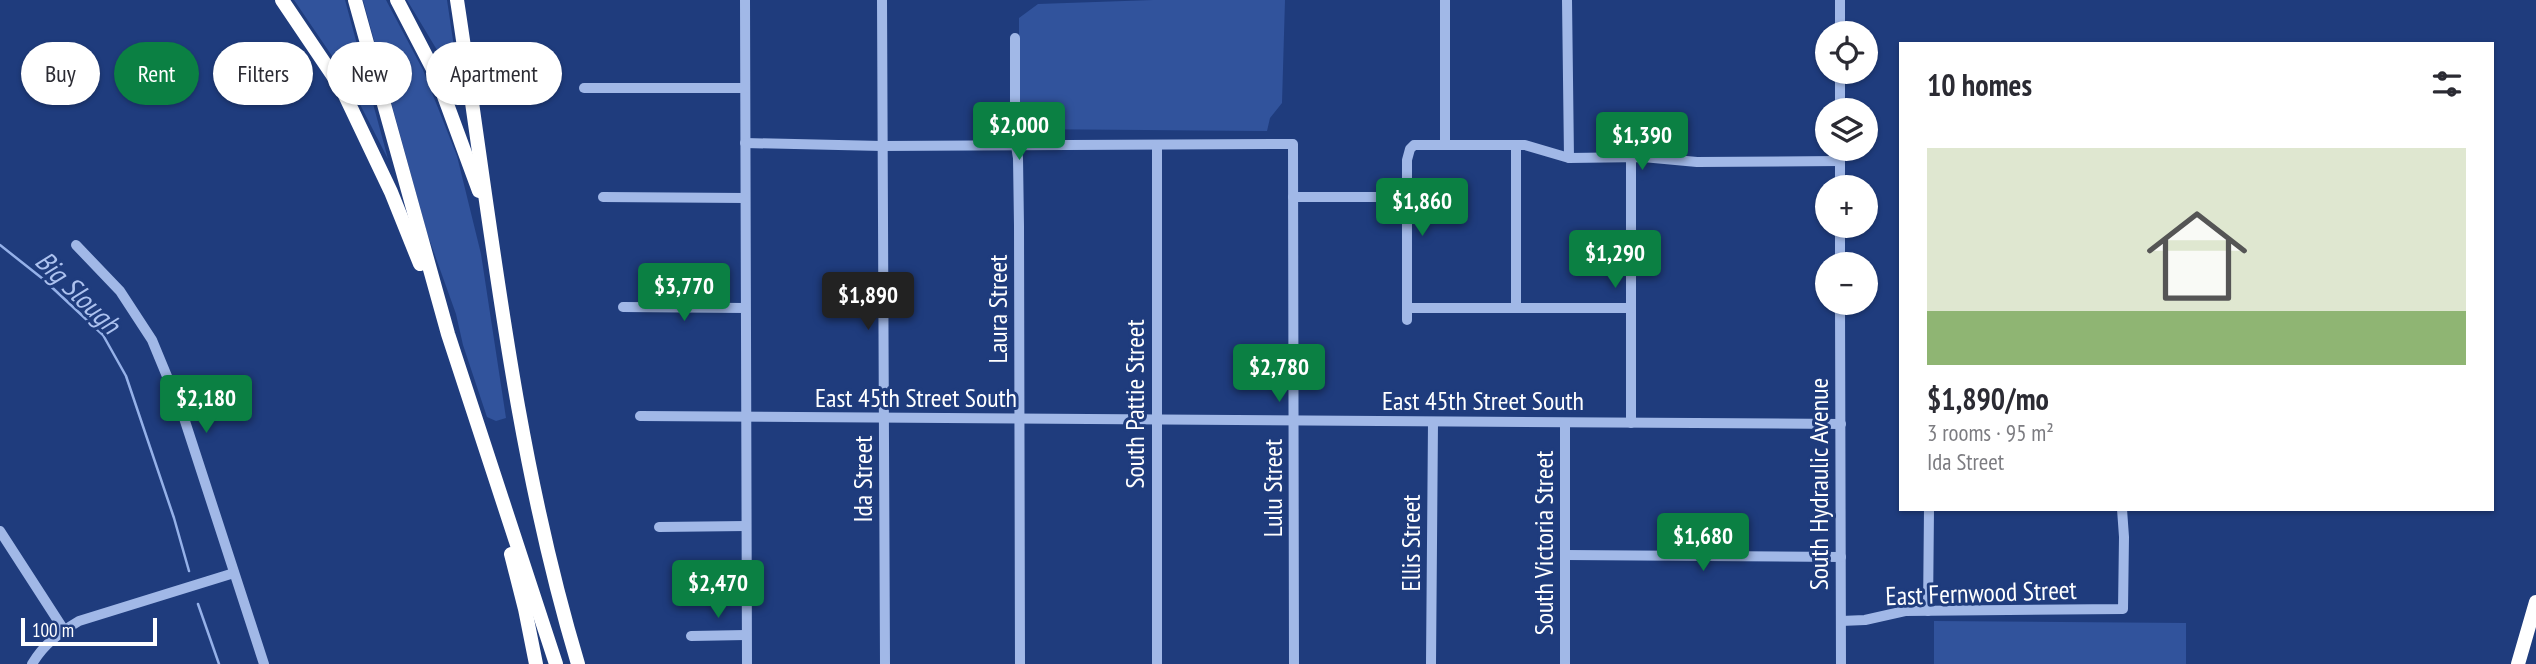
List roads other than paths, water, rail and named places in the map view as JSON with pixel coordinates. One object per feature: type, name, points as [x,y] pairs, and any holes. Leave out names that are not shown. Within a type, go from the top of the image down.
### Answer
[{"type":"highway","points":[[282,0],[342,89],[391,192],[448,334]]},
{"type":"highway","points":[[355,0],[448,334],[556,664]]},
{"type":"highway","points":[[397,0],[437,76],[488,222]]},
{"type":"highway","points":[[457,0],[488,222],[542,528],[569,635],[580,664]]},
{"type":"highway","points":[[474,417],[526,609],[536,664]]},
{"type":"highway","points":[[2518,664],[2536,602]]},
{"type":"street","points":[[744,0],[747,664]]},
{"type":"street","name":"Ida Street","points":[[882,0],[884,664]]},
{"type":"street","points":[[1445,0],[1446,144]]},
{"type":"street","points":[[1567,0],[1569,158]]},
{"type":"street","points":[[1840,0],[1840,21]]},
{"type":"street","name":"Laura Street","points":[[1015,38],[1020,664]]},
{"type":"street","points":[[584,88],[745,89]]},
{"type":"street","points":[[745,143],[882,146],[1157,145]]},
{"type":"street","name":"Lulu Street","points":[[1157,145],[1293,144],[1294,664]]},
{"type":"street","name":"South Pattie Street","points":[[1157,145],[1157,664]]},
{"type":"street","points":[[1407,320],[1406,197],[1408,154],[1414,145],[1516,145],[1542,148],[1569,158],[1631,157],[1697,162],[1840,161],[1840,175]]},
{"type":"street","points":[[1516,145],[1517,308]]},
{"type":"street","points":[[1631,157],[1631,423]]},
{"type":"street","points":[[603,197],[745,198]]},
{"type":"street","points":[[1293,197],[1406,197]]},
{"type":"street","points":[[76,245],[120,291],[152,340],[183,415],[264,664]]},
{"type":"street","points":[[623,307],[745,308]]},
{"type":"street","points":[[1407,308],[1631,308]]},
{"type":"street","name":"South Hydraulic Avenue","points":[[1840,315],[1841,664]]},
{"type":"street","name":"East 45th Street South","points":[[640,416],[1841,424]]},
{"type":"street","name":"Ellis Street","points":[[1431,664],[1433,422]]},
{"type":"street","name":"South Victoria Street","points":[[1565,423],[1565,664]]},
{"type":"street","points":[[1927,611],[1929,511]]},
{"type":"street","name":"East Fernwood Street","points":[[1841,621],[1865,620],[1905,611],[2123,609],[2122,511]]},
{"type":"street","points":[[659,527],[746,526]]},
{"type":"street","points":[[0,531],[64,629]]},
{"type":"street","points":[[1565,555],[1841,557]]},
{"type":"street","points":[[32,664],[40,651],[64,629],[79,621],[234,573]]},
{"type":"street","points":[[691,636],[746,635]]},
{"type":"waterway","name":"Big Slough","points":[[0,245],[43,279],[103,335],[126,376],[189,571]]},
{"type":"waterway","name":"Big Slough","points":[[198,604],[219,664]]}]
